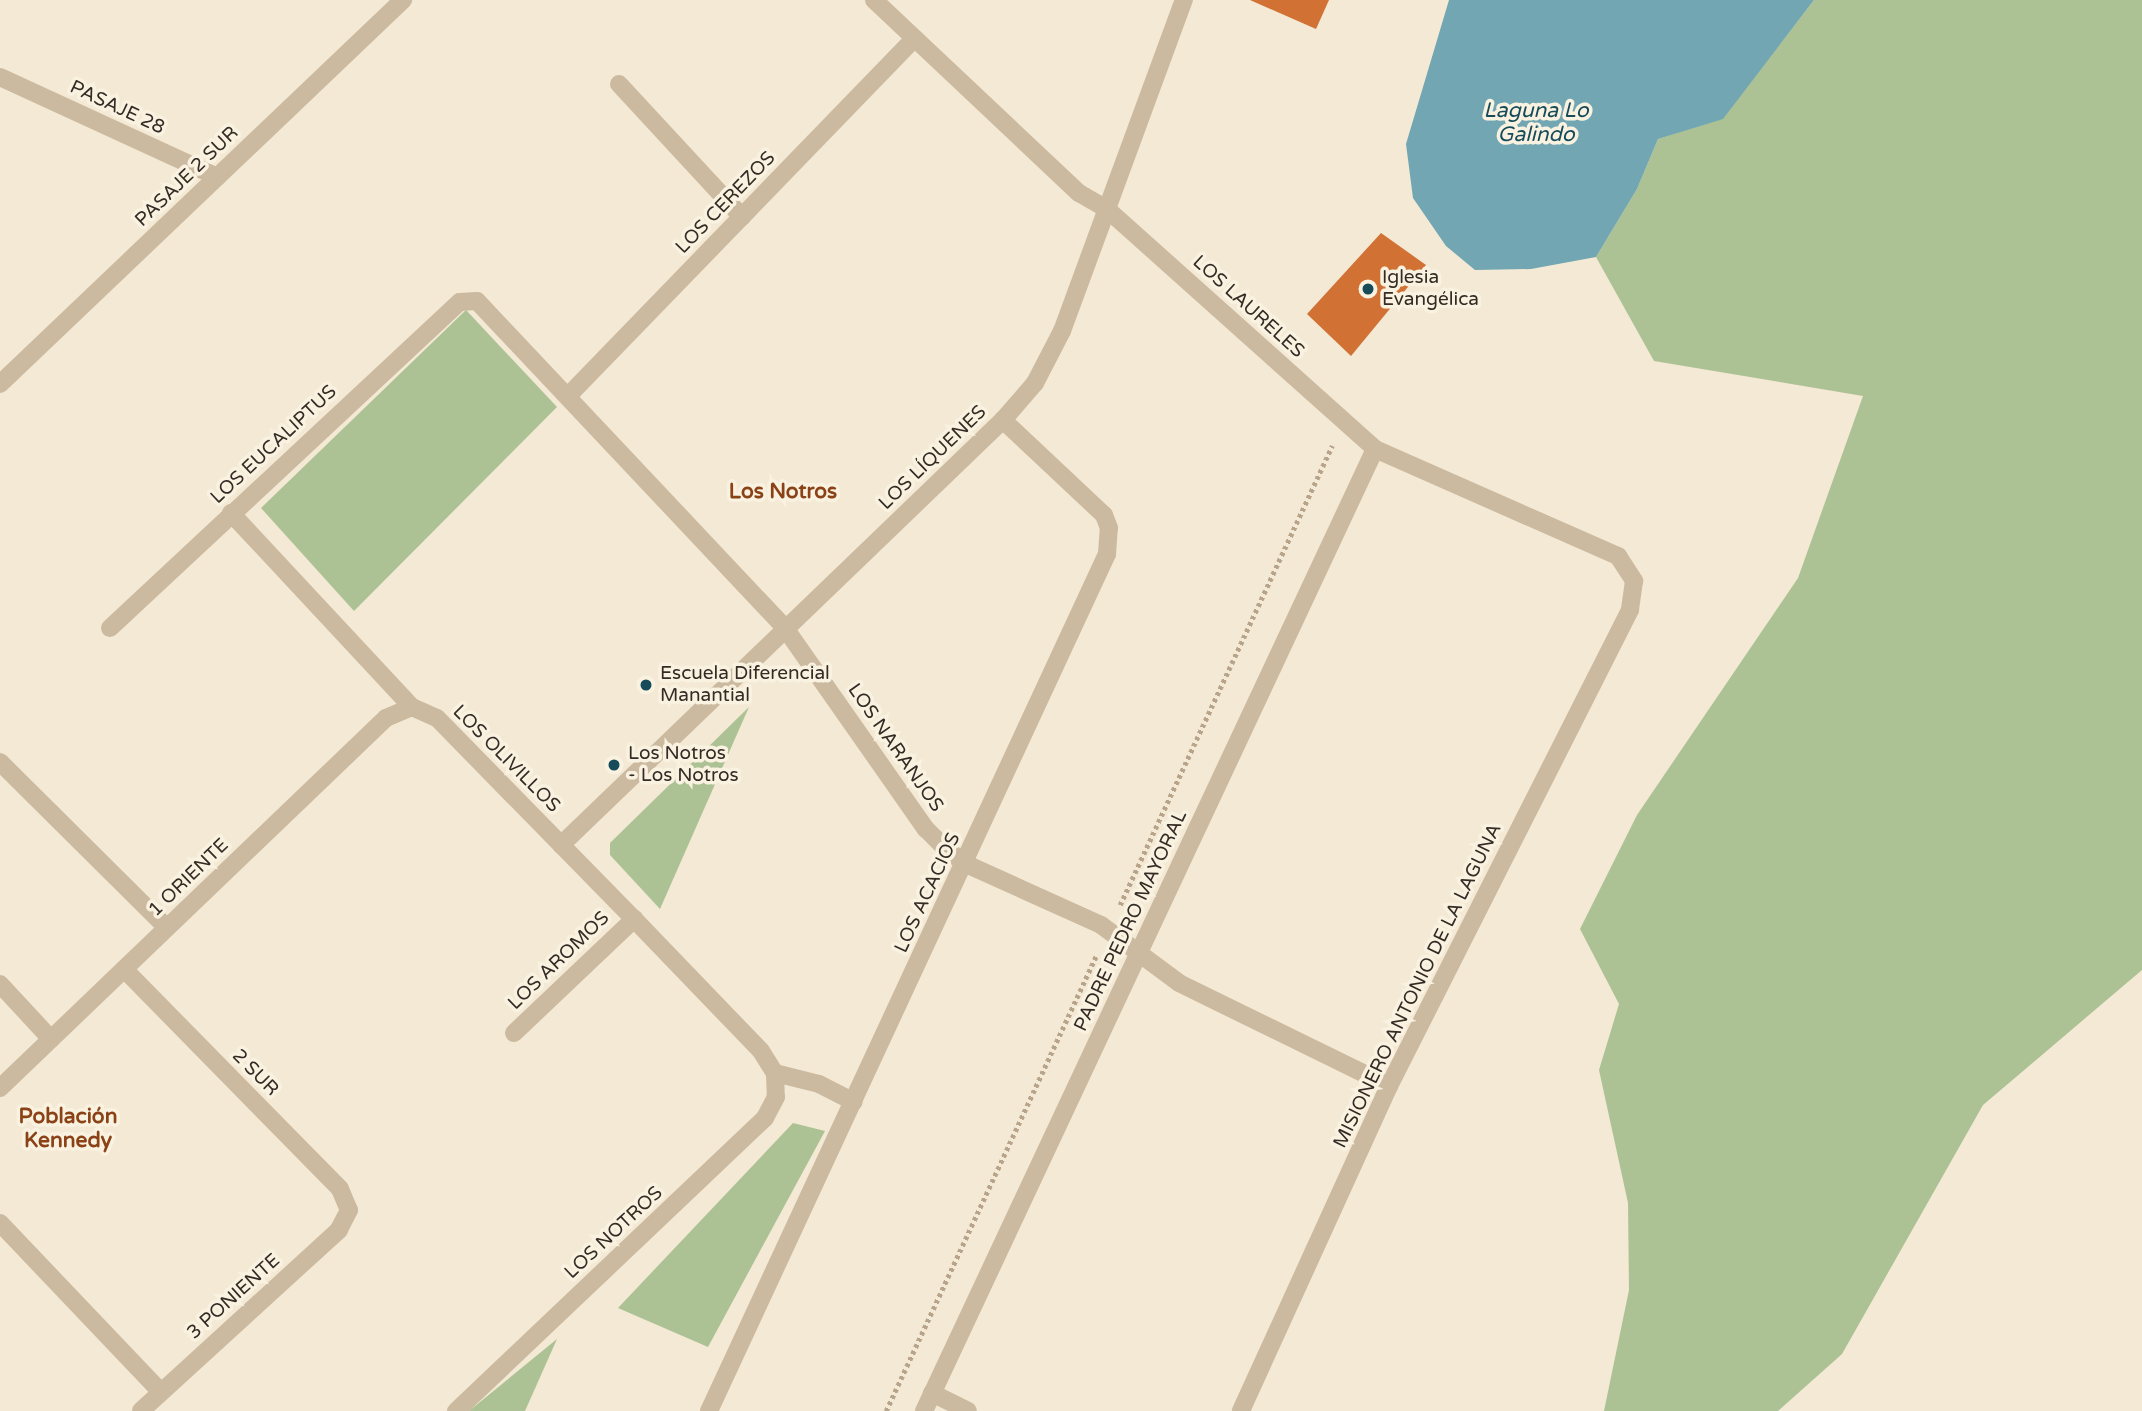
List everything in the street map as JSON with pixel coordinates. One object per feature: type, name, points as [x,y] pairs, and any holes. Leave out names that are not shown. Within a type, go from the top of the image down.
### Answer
[{"type":"street","name":"PASAJE 2 SUR","points":[[4,375],[403,0]]},
{"type":"street","name":"LOS LAURELES","points":[[874,0],[1079,193],[1108,209],[1375,449],[1618,556],[1634,581]]},
{"type":"street","name":"LOS LÍQUENES","points":[[561,845],[1003,420],[1046,365],[1108,209],[1184,0]]},
{"type":"street","name":"LOS CEREZOS","points":[[568,396],[914,39]]},
{"type":"street","name":"PASAJE 28","points":[[0,77],[216,177]]},
{"type":"street","points":[[619,84],[742,217]]},
{"type":"street","name":"LOS NARANJOS","points":[[472,299],[568,396],[785,628],[926,829],[965,864],[1101,925],[1180,983],[1389,1086]]},
{"type":"street","name":"LOS EUCALIPTUS","points":[[110,628],[460,302],[472,299]]},
{"type":"street","name":"LOS ACACIOS","points":[[709,1411],[965,864],[1110,541],[1107,521],[1095,504],[1003,420]]},
{"type":"street","name":"PADRE PEDRO MAYORAL","points":[[924,1411],[1375,449]]},
{"type":"street","name":"LOS OLIVILLOS","points":[[231,513],[412,707],[437,718],[634,919]]},
{"type":"street","name":"MISIONERO ANTONIO DE LA LAGUNA","points":[[1241,1411],[1389,1086],[1630,610],[1634,581]]},
{"type":"street","name":"1 ORIENTE","points":[[0,1088],[386,718],[412,707]]},
{"type":"street","points":[[3,770],[167,928]]},
{"type":"street","points":[[634,919],[761,1051],[775,1073],[818,1084],[854,1102]]},
{"type":"street","name":"LOS AROMOS","points":[[514,1033],[634,919]]},
{"type":"street","name":"2 SUR","points":[[124,969],[340,1189],[349,1210]]},
{"type":"street","points":[[0,984],[51,1039]]},
{"type":"street","name":"LOS NOTROS","points":[[456,1411],[765,1118],[776,1097],[775,1073]]},
{"type":"street","name":"3 PONIENTE","points":[[141,1411],[339,1230],[349,1210]]},
{"type":"street","points":[[0,1223],[161,1392]]},
{"type":"street","points":[[932,1393],[968,1411]]},
{"type":"green space","points":[[1814,0],[2142,0],[2142,970],[1983,1105],[1842,1354],[1778,1411],[1604,1411],[1629,1290],[1628,1203],[1599,1070],[1619,1004],[1580,929],[1637,815],[1798,578],[1863,396],[1654,361],[1596,257],[1637,189],[1658,139],[1723,118]]},
{"type":"green space","points":[[466,310],[557,407],[354,611],[261,508]]},
{"type":"green space","points":[[749,707],[660,909],[610,855],[610,843]]},
{"type":"green space","points":[[793,1123],[825,1131],[708,1347],[618,1308]]},
{"type":"green space","points":[[557,1339],[525,1411],[469,1411]]},
{"type":"water","name":"Laguna Lo Galindo","points":[[1449,0],[1814,0],[1723,119],[1658,139],[1637,189],[1596,257],[1531,269],[1475,270],[1446,246],[1413,198],[1406,144]]},
{"type":"building","points":[[1250,0],[1329,0],[1316,29]]},
{"type":"building","name":"Iglesia Evangélica","points":[[1381,233],[1426,265],[1351,356],[1307,314]]},
{"type":"place","name":"Iglesia Evangélica","points":[[1368,289]]},
{"type":"place","name":"Escuela Diferencial Manantial","points":[[646,685]]},
{"type":"place","name":"Los Notros - Los Notros","points":[[614,765]]},
{"type":"district","name":"Los Notros","points":[[783,492]]},
{"type":"district","name":"Población Kennedy","points":[[68,1129]]}]
